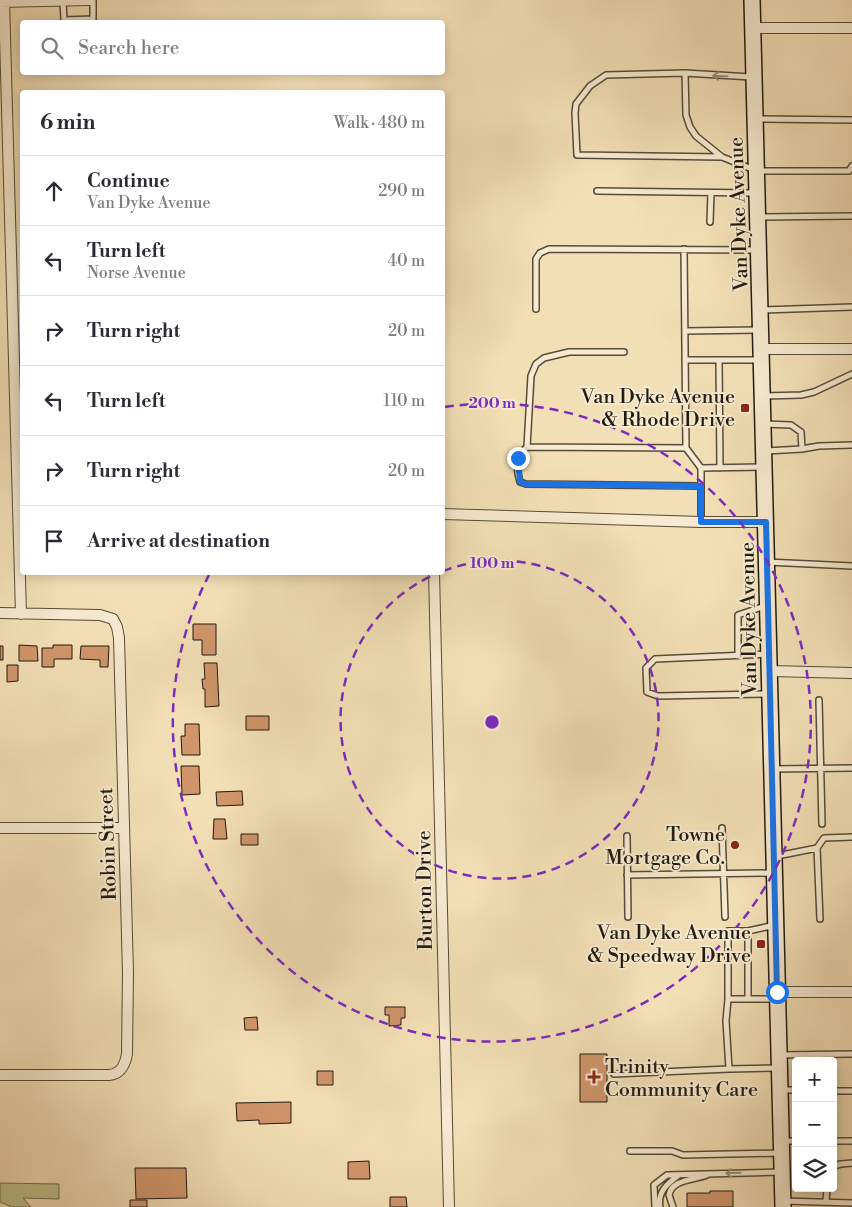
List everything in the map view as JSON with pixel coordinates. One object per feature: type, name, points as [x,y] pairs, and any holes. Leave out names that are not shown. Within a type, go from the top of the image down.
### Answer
[{"type":"main road","name":"Van Dyke Avenue","points":[[752,0],[779,1090],[786,1145],[782,1172],[782,1204]]},
{"type":"street","points":[[0,614],[21,614],[3,1],[89,0]]},
{"type":"street","points":[[753,28],[852,28]]},
{"type":"street","points":[[762,354],[852,349]]},
{"type":"street","points":[[445,514],[701,522],[766,522]]},
{"type":"street","name":"Burton Drive","points":[[434,575],[449,1207]]},
{"type":"street","name":"Robin Street","points":[[0,1075],[114,1075],[126,1063],[128,1044],[128,973],[119,638],[117,627],[113,619],[100,615],[21,614]]},
{"type":"street","points":[[770,672],[852,673]]},
{"type":"street","points":[[0,828],[124,828]]},
{"type":"street","points":[[778,995],[852,992]]},
{"type":"lane","points":[[63,0],[64,20],[93,19],[93,0]]},
{"type":"lane","points":[[722,157],[577,155],[576,104],[590,86],[606,75],[685,73],[754,77]]},
{"type":"lane","points":[[685,73],[686,115],[690,127],[696,136],[722,157],[757,171],[849,170],[852,166]]},
{"type":"lane","points":[[756,119],[852,120]]},
{"type":"lane","points":[[597,191],[757,193]]},
{"type":"lane","points":[[710,222],[711,193]]},
{"type":"lane","points":[[758,217],[852,216]]},
{"type":"lane","points":[[536,309],[536,258],[540,253],[549,249],[759,250]]},
{"type":"lane","points":[[684,249],[686,448],[701,468],[701,522]]},
{"type":"lane","points":[[761,310],[852,307]]},
{"type":"lane","points":[[685,331],[761,330]]},
{"type":"lane","points":[[528,447],[531,376],[536,364],[544,358],[568,352],[624,352]]},
{"type":"lane","points":[[685,360],[719,360],[762,354]]},
{"type":"lane","points":[[719,360],[720,468]]},
{"type":"lane","points":[[762,396],[801,395],[814,392],[852,374]]},
{"type":"lane","points":[[763,424],[791,425],[801,432],[802,449]]},
{"type":"lane","points":[[764,452],[819,446],[852,446]]},
{"type":"lane","points":[[686,448],[528,447],[522,451],[518,458],[520,482],[526,484],[701,486]]},
{"type":"lane","points":[[701,468],[764,467]]},
{"type":"lane","points":[[767,562],[852,566]]},
{"type":"lane","points":[[738,656],[738,616],[768,605]]},
{"type":"lane","points":[[769,654],[655,659],[646,668],[647,692],[658,696],[770,694]]},
{"type":"lane","points":[[819,700],[822,824]]},
{"type":"lane","points":[[772,769],[852,768]]},
{"type":"lane","points":[[722,828],[725,918]]},
{"type":"lane","points":[[627,836],[628,917]]},
{"type":"lane","points":[[820,919],[817,848],[824,838],[852,837]]},
{"type":"lane","points":[[774,856],[817,848]]},
{"type":"lane","points":[[627,875],[774,873]]},
{"type":"lane","points":[[729,1069],[726,1021],[728,999],[728,931],[748,931],[776,925]]},
{"type":"lane","points":[[748,931],[748,999]]},
{"type":"lane","points":[[728,999],[748,999],[778,995]]},
{"type":"lane","points":[[614,1074],[729,1069],[779,1061],[852,1054]]},
{"type":"lane","points":[[779,1090],[792,1090]]},
{"type":"lane","points":[[837,1092],[852,1091]]},
{"type":"lane","points":[[837,1141],[852,1141]]},
{"type":"lane","points":[[630,1151],[672,1151],[683,1155],[786,1145]]},
{"type":"lane","points":[[837,1165],[852,1163]]},
{"type":"lane","points":[[655,1207],[654,1185],[667,1175],[782,1172]]},
{"type":"lane","points":[[660,1207],[661,1193],[667,1184],[679,1174]]},
{"type":"lane","points":[[673,1207],[669,1195],[673,1187],[682,1181],[699,1179],[710,1174]]},
{"type":"lane","points":[[826,1202],[827,1192]]},
{"type":"lane","points":[[782,1204],[852,1203]]},
{"type":"green space","points":[[0,1183],[59,1184],[59,1199],[23,1198],[31,1207],[12,1207],[0,1202]]},
{"type":"building","points":[[193,624],[216,624],[216,655],[202,655],[202,640],[193,640]]},
{"type":"building","points":[[19,645],[37,646],[38,661],[19,661]]},
{"type":"building","points":[[53,645],[72,645],[72,659],[54,659],[54,667],[42,667],[42,648],[53,648]]},
{"type":"building","points":[[0,646],[3,646],[3,660],[0,660]]},
{"type":"building","points":[[81,646],[109,646],[108,667],[100,667],[100,660],[80,659]]},
{"type":"building","points":[[204,663],[217,663],[219,706],[205,707],[205,689],[203,689],[202,679],[205,679]]},
{"type":"building","points":[[7,665],[18,665],[18,681],[7,682]]},
{"type":"building","points":[[246,716],[269,716],[269,730],[246,730]]},
{"type":"building","points":[[185,724],[199,724],[200,755],[182,755],[181,736],[185,736]]},
{"type":"building","points":[[181,766],[199,766],[200,794],[182,795]]},
{"type":"building","points":[[242,791],[243,805],[217,806],[216,792]]},
{"type":"building","points":[[214,819],[225,819],[227,839],[213,839]]},
{"type":"building","points":[[241,834],[258,834],[258,845],[241,845]]},
{"type":"building","points":[[385,1007],[405,1007],[405,1018],[401,1018],[401,1025],[389,1026],[389,1015],[385,1015]]},
{"type":"building","points":[[257,1017],[258,1030],[245,1030],[244,1018]]},
{"type":"building","points":[[580,1054],[607,1054],[607,1102],[580,1102]]},
{"type":"building","points":[[317,1071],[333,1071],[333,1085],[317,1085]]},
{"type":"building","points":[[291,1102],[291,1123],[259,1124],[259,1120],[237,1121],[236,1103]]},
{"type":"building","points":[[369,1161],[370,1179],[348,1179],[348,1162]]},
{"type":"building","points":[[135,1168],[186,1168],[187,1198],[136,1199]]},
{"type":"building","points":[[710,1191],[733,1191],[733,1207],[687,1207],[687,1193],[710,1193]]},
{"type":"building","points":[[390,1197],[406,1197],[407,1207],[390,1207]]},
{"type":"building","points":[[130,1200],[147,1200],[147,1207],[130,1207]]},
{"type":"place","name":"Van Dyke Avenue & Rhode Drive","points":[[745,408]]},
{"type":"place","name":"Towne Mortgage Co.","points":[[735,845]]},
{"type":"place","name":"Van Dyke Avenue & Speedway Drive","points":[[761,944]]},
{"type":"place","name":"Trinity Community Care","points":[[594,1077]]},
{"type":"route","points":[[518,458],[518,476],[520,482],[526,484],[701,486],[701,522],[766,522],[777,992]]}]
